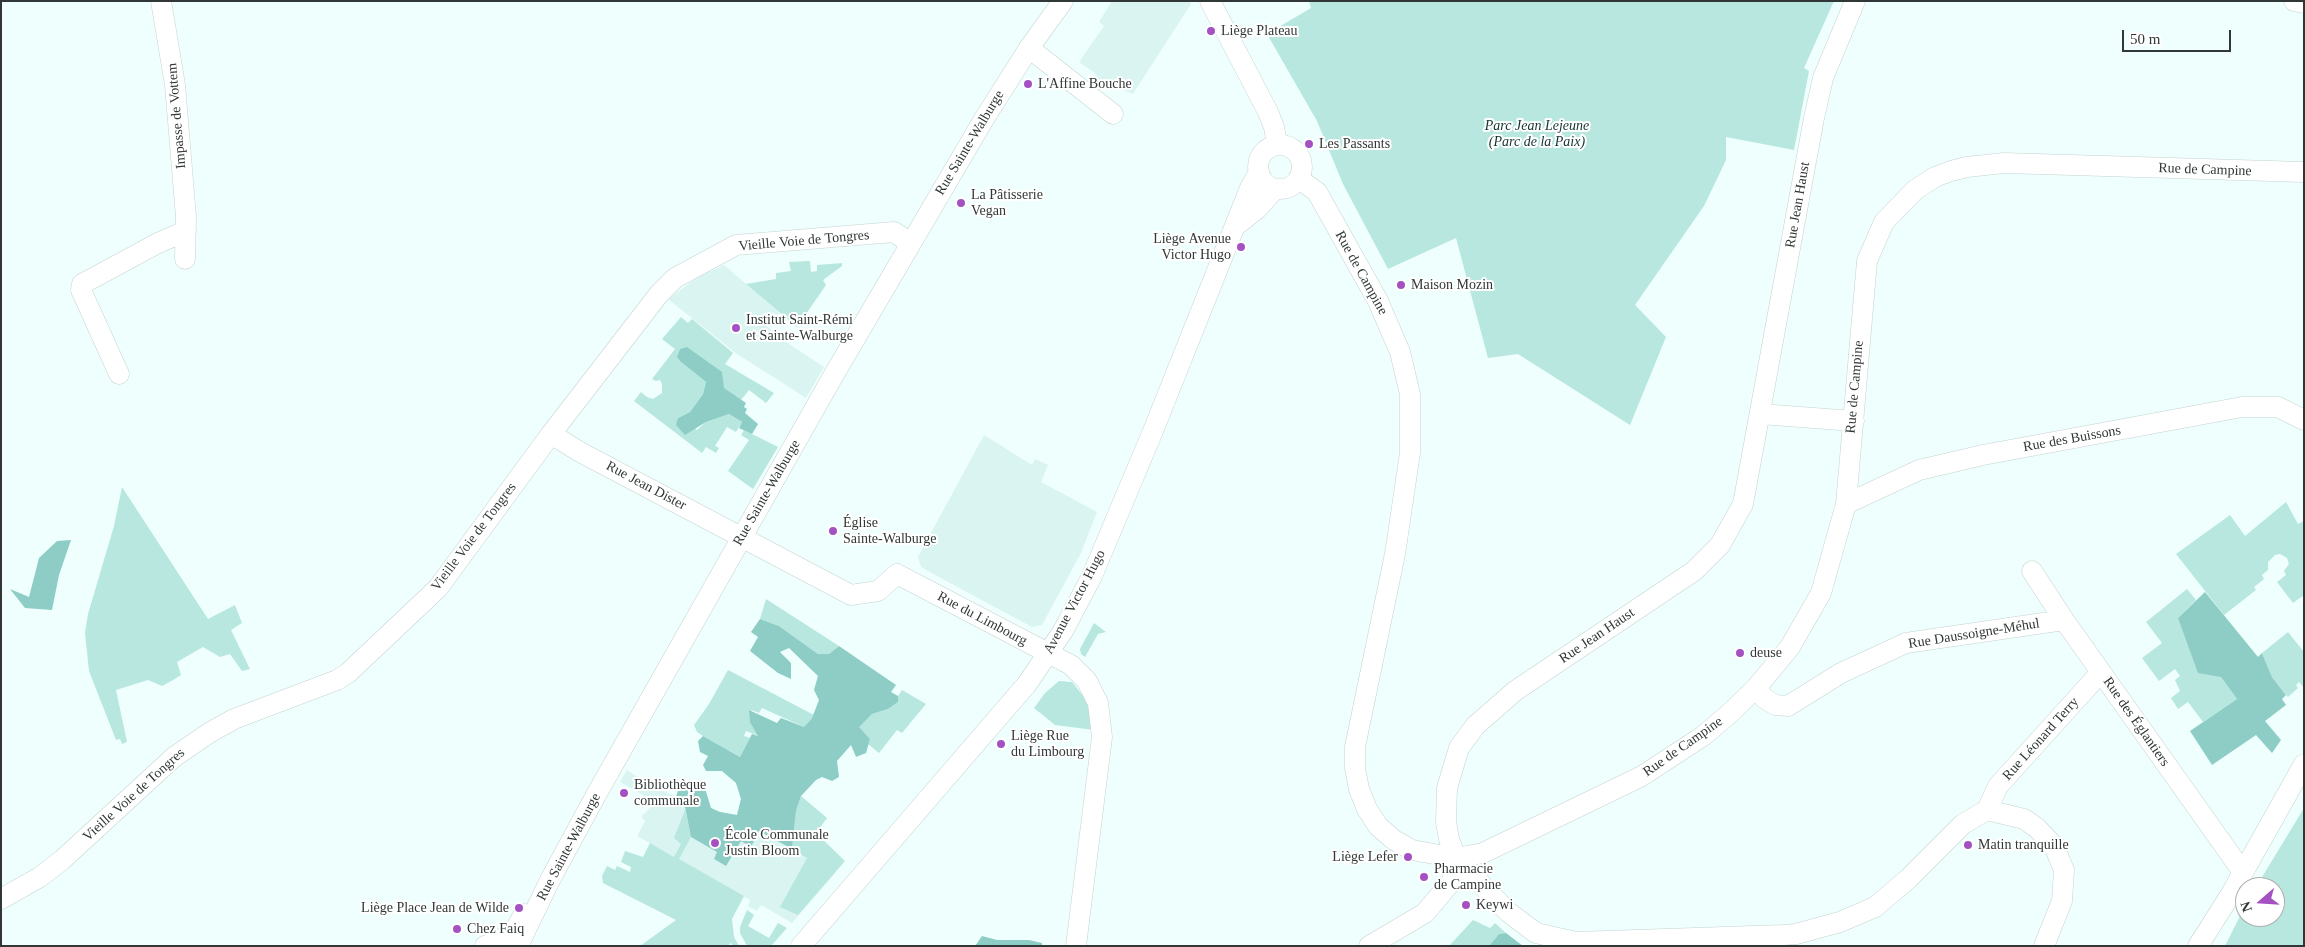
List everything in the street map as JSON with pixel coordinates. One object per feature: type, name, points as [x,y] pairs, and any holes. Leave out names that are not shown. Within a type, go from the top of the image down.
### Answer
[{"type":"street","name":"Impasse de Vottem","points":[[162,1],[173,65],[186,231],[185,258]]},
{"type":"street","name":"Rue Sainte-Walburge","points":[[518,946],[550,880],[742,537],[910,243],[1029,48],[1063,1]]},
{"type":"street","points":[[1210,1],[1268,112],[1274,127],[1277,144]]},
{"type":"street","name":"Rue Jean Haust","points":[[1456,858],[1449,840],[1446,822],[1447,788],[1459,748],[1475,726],[1509,696],[1694,571],[1720,545],[1743,504],[1814,118],[1823,78],[1854,1]]},
{"type":"street","points":[[2294,1],[2304,3]]},
{"type":"street","points":[[1029,48],[1112,114]]},
{"type":"street","points":[[1277,144],[1291,148],[1296,153],[1302,167],[1299,179],[1291,186],[1275,188],[1268,185],[1259,172],[1260,158],[1264,152],[1277,144]]},
{"type":"street","name":"Rue de Campine","points":[[1299,179],[1317,192],[1378,300],[1400,352],[1410,394],[1410,454],[1398,536],[1355,747],[1355,768],[1359,789],[1367,809],[1378,826],[1394,840],[1412,850],[1456,858],[1483,853],[1642,776],[1703,736],[1756,688],[1790,647],[1821,593],[1846,504],[1851,428],[1854,421],[1867,261],[1875,238],[1893,211],[1915,190],[1935,177],[1967,167],[2004,163],[2304,172]]},
{"type":"street","name":"Avenue Victor Hugo","points":[[801,946],[1026,684],[1048,654],[1092,576],[1250,188],[1259,172]]},
{"type":"street","name":"Avenue Victor Hugo","points":[[1236,226],[1262,204],[1275,188]]},
{"type":"street","points":[[119,374],[81,290],[82,284],[186,231]]},
{"type":"street","name":"Vieille Voie de Tongres","points":[[1,899],[40,877],[62,860],[174,757],[209,733],[234,719],[337,680],[348,673],[438,588],[551,434],[659,294],[676,278],[736,245],[894,232],[910,243]]},
{"type":"street","name":"Rue des Buissons","points":[[1846,504],[1919,470],[1983,455],[2214,412],[2242,407],[2278,407],[2304,420]]},
{"type":"street","points":[[1760,414],[1854,421]]},
{"type":"street","name":"Rue Jean Dister","points":[[551,434],[580,452],[742,537]]},
{"type":"street","name":"Rue du Limbourg","points":[[742,537],[851,596],[878,591],[897,574],[1072,666],[1087,681],[1098,703],[1102,737],[1076,946]]},
{"type":"street","name":"Rue des Églantiers","points":[[2032,571],[2064,620],[2242,871]]},
{"type":"street","name":"Rue Daussoigne-Méhul","points":[[1756,688],[1764,698],[1775,705],[1788,706],[1841,673],[1906,642],[2064,620]]},
{"type":"street","name":"Rue Léonard Terry","points":[[1987,810],[1998,786],[2102,672]]},
{"type":"street","points":[[2198,946],[2231,894],[2242,871],[2304,764]]},
{"type":"street","points":[[1456,858],[1508,912],[1536,932],[1576,942],[1796,934],[1840,922],[1875,907],[1908,879],[1962,824],[1987,810],[2024,819],[2037,828],[2054,846],[2064,870],[2062,901],[2044,946]]},
{"type":"street","points":[[1369,946],[1425,913],[1452,881],[1456,858]]},
{"type":"street","points":[[486,946],[503,938],[516,928],[538,888],[550,880]]},
{"type":"shaded area","points":[[1112,1],[1189,1],[1191,4],[1133,94],[1097,78],[1096,74],[1079,62],[1104,26],[1099,22]]},
{"type":"shaded area","name":"Institut Saint-Rémi et Sainte-Walburge","points":[[724,265],[780,313],[765,325],[789,344],[824,367],[806,398],[734,352],[668,299],[698,277]]},
{"type":"shaded area","points":[[687,347],[722,372],[724,388],[746,403],[744,407],[747,409],[745,413],[758,424],[752,434],[739,428],[742,422],[729,414],[706,422],[685,435],[676,425],[678,418],[690,412],[703,394],[706,382],[677,357],[680,349]]},
{"type":"shaded area","points":[[984,435],[1032,465],[1035,459],[1048,465],[1041,482],[1097,512],[1081,553],[1042,625],[1032,627],[921,567],[918,557]]},
{"type":"shaded area","points":[[71,540],[59,575],[52,610],[25,608],[10,589],[29,597],[39,558],[57,541]]},
{"type":"shaded area","points":[[2205,592],[2258,657],[2262,653],[2272,677],[2286,695],[2282,699],[2286,705],[2265,721],[2281,740],[2272,753],[2256,735],[2212,765],[2190,731],[2237,699],[2221,677],[2198,673],[2178,618]]},
{"type":"shaded area","points":[[760,619],[779,626],[818,654],[829,654],[839,646],[896,685],[891,692],[898,696],[898,702],[888,709],[872,714],[859,727],[870,739],[866,753],[856,757],[851,745],[837,761],[839,777],[832,781],[822,777],[816,780],[801,796],[796,811],[792,849],[759,831],[751,847],[741,841],[726,866],[714,859],[717,852],[691,837],[685,807],[676,797],[681,781],[704,785],[711,808],[720,812],[737,815],[741,799],[736,783],[722,771],[706,771],[703,765],[708,756],[700,752],[698,741],[703,736],[740,757],[752,734],[758,736],[750,722],[749,710],[777,723],[781,718],[804,727],[812,718],[819,700],[814,690],[818,676],[789,648],[780,652],[791,663],[791,679],[778,673],[750,651],[758,637],[751,632]]},
{"type":"shaded area","name":"École Communale Justin Bloom","points":[[627,770],[645,782],[676,797],[685,807],[711,808],[720,812],[737,815],[741,799],[759,831],[835,873],[792,923],[761,905],[757,911],[748,906],[750,900],[637,836],[645,821],[641,817],[652,806],[643,795],[620,782]]},
{"type":"shaded area","points":[[1506,933],[1523,946],[1489,946],[1499,934]]},
{"type":"shaded area","points":[[982,936],[997,940],[1029,940],[1042,943],[1042,946],[975,946]]},
{"type":"green space","name":"Parc Jean Lejeune (Parc de la Paix)","points":[[1309,1],[1834,1],[1804,68],[1809,71],[1794,150],[1726,137],[1726,160],[1704,206],[1635,305],[1666,337],[1630,425],[1518,354],[1488,358],[1456,238],[1388,269],[1343,184],[1317,121],[1267,34],[1311,8]]},
{"type":"green space","points":[[810,261],[811,272],[817,271],[817,265],[842,263],[842,266],[823,280],[826,285],[797,327],[746,284],[776,279],[776,273],[791,271],[789,262]]},
{"type":"green space","points":[[681,317],[688,323],[692,319],[733,353],[725,364],[774,393],[766,403],[749,390],[741,400],[681,362],[706,382],[703,394],[690,412],[678,418],[697,430],[706,422],[729,414],[742,422],[736,432],[727,427],[715,446],[719,448],[716,453],[706,447],[702,453],[634,401],[641,392],[653,399],[662,393],[660,380],[652,379],[675,349],[662,339]]},
{"type":"green space","points":[[744,430],[778,447],[753,489],[728,471],[749,440],[741,435]]},
{"type":"green space","points":[[122,487],[208,619],[235,605],[242,623],[231,630],[250,669],[242,671],[230,654],[220,657],[203,647],[177,662],[181,675],[162,686],[148,680],[116,690],[127,742],[122,744],[120,739],[116,740],[89,671],[85,633],[88,614],[114,526]]},
{"type":"green space","points":[[2286,502],[2298,524],[2304,521],[2304,595],[2293,603],[2277,582],[2286,575],[2284,571],[2289,564],[2287,558],[2280,554],[2275,555],[2268,562],[2268,570],[2262,575],[2264,579],[2254,587],[2256,590],[2224,615],[2176,554],[2230,515],[2245,536]]},
{"type":"green space","points":[[2187,589],[2196,600],[2178,618],[2237,699],[2203,722],[2188,702],[2178,709],[2171,698],[2180,691],[2175,680],[2180,676],[2175,669],[2159,681],[2142,658],[2162,643],[2146,622]]},
{"type":"green space","points":[[766,599],[839,646],[829,654],[818,654],[779,626],[760,619]]},
{"type":"green space","points":[[1094,623],[1106,632],[1098,634],[1085,657],[1081,654],[1080,649]]},
{"type":"green space","points":[[2288,632],[2304,652],[2304,688],[2299,682],[2296,685],[2298,688],[2288,697],[2272,677],[2262,653]]},
{"type":"green space","points":[[728,670],[814,715],[804,727],[762,708],[759,713],[751,710],[759,736],[746,731],[744,736],[750,738],[740,757],[697,732],[694,725],[709,704]]},
{"type":"green space","points":[[1059,681],[1072,682],[1085,698],[1090,710],[1094,730],[1055,725],[1034,708],[1045,693]]},
{"type":"green space","points":[[902,690],[926,704],[902,733],[897,730],[879,753],[868,744],[870,739],[858,727],[872,714],[888,709],[898,702],[898,696]]},
{"type":"green space","points":[[801,796],[827,818],[816,833],[845,861],[798,915],[780,907],[807,858],[792,849],[796,811]]},
{"type":"green space","points":[[2304,808],[2304,946],[2225,946],[2235,926],[2285,927],[2285,877],[2262,877]]},
{"type":"green space","points":[[685,810],[691,837],[679,859],[744,896],[732,919],[734,937],[739,946],[733,946],[731,943],[727,946],[640,946],[676,920],[603,883],[602,876],[607,866],[615,870],[617,866],[630,872],[631,867],[621,862],[625,851],[643,857],[650,843],[674,857],[681,844],[674,838]]},
{"type":"green space","points":[[747,910],[754,915],[748,926],[769,938],[778,923],[787,928],[771,946],[747,946],[740,933],[740,927]]},
{"type":"green space","points":[[1473,920],[1490,928],[1495,923],[1506,933],[1499,934],[1489,946],[1449,946]]},
{"type":"place","name":"Liège Plateau","points":[[1211,31]]},
{"type":"place","name":"L'Affine Bouche","points":[[1028,84]]},
{"type":"place","name":"Les Passants","points":[[1309,144]]},
{"type":"place","name":"La Pâtisserie Vegan","points":[[961,203]]},
{"type":"place","name":"Liège Avenue Victor Hugo","points":[[1241,247]]},
{"type":"place","name":"Maison Mozin","points":[[1401,285]]},
{"type":"place","name":"Institut Saint-Rémi et Sainte-Walburge","points":[[736,328]]},
{"type":"place","name":"Église Sainte-Walburge","points":[[833,531]]},
{"type":"place","name":"deuse","points":[[1740,653]]},
{"type":"place","name":"Liège Rue du Limbourg","points":[[1001,744]]},
{"type":"place","name":"Bibliothèque communale","points":[[624,793]]},
{"type":"place","name":"École Communale Justin Bloom","points":[[715,843]]},
{"type":"place","name":"Matin tranquille","points":[[1968,845]]},
{"type":"place","name":"Liège Lefer","points":[[1408,857]]},
{"type":"place","name":"Pharmacie de Campine","points":[[1424,877]]},
{"type":"place","name":"Keywi","points":[[1466,905]]},
{"type":"place","name":"Liège Place Jean de Wilde","points":[[519,908]]},
{"type":"place","name":"Chez Faiq","points":[[457,929]]}]
